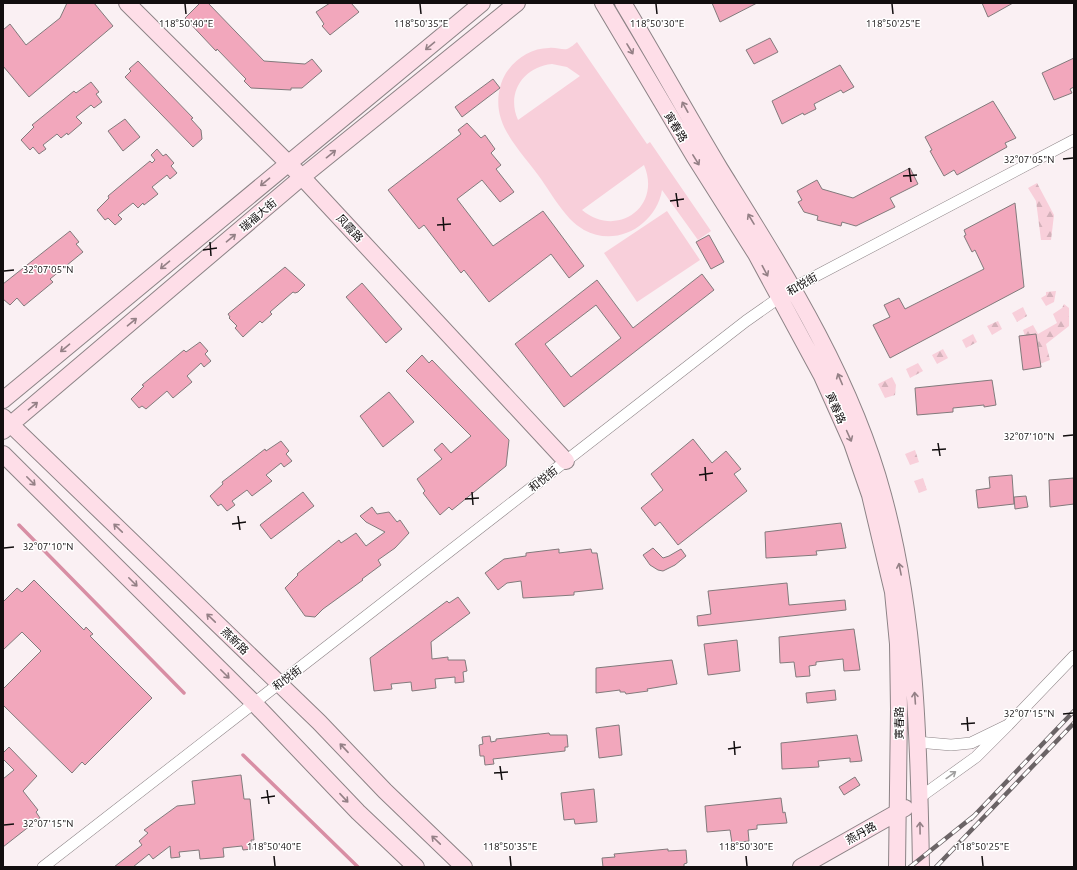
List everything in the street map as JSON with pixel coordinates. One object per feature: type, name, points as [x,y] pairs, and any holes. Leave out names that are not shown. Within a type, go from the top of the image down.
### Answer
[{"type":"street","name":"凤霞路","points":[[127,3],[302,177],[566,461]]},
{"type":"street","name":"瑞福大街","points":[[3,400],[482,3]]},
{"type":"street","name":"瑞福大街","points":[[6,424],[302,177],[517,3]]},
{"type":"street","name":"寅春路","points":[[603,3],[694,156],[756,254],[822,376],[852,443],[870,495],[883,544],[893,592],[898,644],[897,867]]},
{"type":"street","name":"寅春路","points":[[623,3],[709,150],[793,288],[839,378],[865,440],[882,493],[903,583],[911,643],[917,742],[921,867]]},
{"type":"street","name":"和悦街","points":[[43,867],[746,321],[793,288],[1074,140]]},
{"type":"street","name":"燕新路","points":[[6,424],[280,684],[319,722],[384,791],[464,867]]},
{"type":"street","points":[[3,454],[254,703],[358,812],[416,867]]},
{"type":"street","points":[[919,798],[976,757],[1074,656]]},
{"type":"street","points":[[917,742],[951,745],[971,743],[1008,725]]},
{"type":"street","name":"燕丹路","points":[[802,867],[898,813],[919,798]]},
{"type":"green space","points":[[577,42],[647,144],[650,142],[711,231],[698,240],[662,190],[658,203],[652,214],[633,230],[622,234],[609,236],[597,235],[584,230],[562,210],[508,134],[499,113],[498,101],[501,84],[506,73],[520,58],[531,52],[543,48],[567,49]],"holes":[[[552,64],[567,67],[580,76],[518,120],[514,100],[520,83],[525,76],[533,70]],[[644,165],[648,180],[647,194],[642,205],[633,214],[622,220],[609,221],[595,218],[582,210]]]},
{"type":"green space","points":[[1037,183],[1054,215],[1051,240],[1041,240],[1036,201],[1028,188]]},
{"type":"green space","points":[[667,211],[700,260],[637,302],[604,253]]},
{"type":"green space","points":[[1056,291],[1054,302],[1046,306],[1041,298],[1046,295],[1046,292]]},
{"type":"green space","points":[[1064,304],[1069,308],[1069,326],[1046,344],[1050,360],[1040,364],[1036,334],[1025,336],[1023,330],[1033,325],[1038,334],[1057,323],[1053,314],[1062,308]]},
{"type":"green space","points":[[1023,307],[1027,316],[1017,322],[1012,313]]},
{"type":"green space","points":[[998,321],[1002,329],[992,335],[987,326]]},
{"type":"green space","points":[[973,334],[977,342],[966,348],[962,340]]},
{"type":"green space","points":[[943,349],[948,358],[937,364],[932,355]]},
{"type":"green space","points":[[918,363],[923,371],[910,378],[906,369]]},
{"type":"green space","points":[[892,377],[896,385],[895,395],[885,398],[878,384]]},
{"type":"green space","points":[[915,450],[919,462],[910,465],[905,454]]},
{"type":"green space","points":[[923,478],[927,490],[919,493],[914,481]]},
{"type":"building","points":[[67,3],[94,3],[113,26],[29,97],[3,66],[3,30],[10,24],[26,45],[60,18]]},
{"type":"building","points":[[200,3],[208,3],[264,61],[305,64],[312,59],[322,71],[302,88],[291,88],[291,90],[251,88],[244,81],[246,79],[217,49],[216,51],[185,18]]},
{"type":"building","points":[[330,3],[351,3],[359,12],[330,35],[322,26],[324,24],[316,12]]},
{"type":"building","points":[[712,3],[757,3],[720,22]]},
{"type":"building","points":[[982,3],[1013,3],[988,17]]},
{"type":"building","points":[[770,38],[778,52],[754,64],[746,50]]},
{"type":"building","points":[[1074,58],[1074,87],[1070,89],[1072,93],[1054,100],[1042,73]]},
{"type":"building","points":[[138,61],[193,118],[191,119],[201,130],[202,139],[193,147],[125,77],[131,71],[129,69]]},
{"type":"building","points":[[840,65],[854,87],[843,93],[841,90],[814,104],[816,109],[804,115],[803,113],[782,124],[772,101]]},
{"type":"building","points":[[493,79],[500,88],[462,117],[455,107]]},
{"type":"building","points":[[91,82],[99,92],[96,94],[102,102],[94,108],[91,105],[76,117],[82,123],[68,135],[67,133],[61,138],[57,134],[43,145],[46,149],[39,154],[33,147],[30,150],[21,140],[34,127],[32,125],[74,91],[76,93]]},
{"type":"building","points":[[993,101],[1016,138],[1005,143],[1007,147],[957,175],[954,170],[944,176],[930,151],[932,150],[925,137]]},
{"type":"building","points":[[125,119],[140,137],[123,151],[108,131]]},
{"type":"building","points":[[467,123],[481,138],[485,135],[495,149],[491,153],[501,165],[496,169],[514,192],[500,202],[482,180],[457,199],[493,246],[543,211],[584,266],[569,278],[551,254],[489,302],[464,270],[461,273],[424,225],[419,229],[388,190],[461,134],[458,130]]},
{"type":"building","points":[[157,149],[163,156],[166,154],[174,163],[171,166],[177,173],[170,179],[167,175],[152,187],[158,194],[144,205],[143,203],[138,208],[133,203],[118,215],[122,219],[115,225],[108,218],[105,220],[97,210],[109,198],[108,196],[150,161],[152,163],[155,160],[151,155]]},
{"type":"building","points":[[910,168],[918,184],[890,198],[895,207],[856,226],[842,222],[841,226],[817,220],[818,216],[804,212],[798,202],[802,200],[797,191],[817,180],[822,189],[853,198]]},
{"type":"building","points":[[1015,203],[1024,287],[890,358],[873,325],[890,317],[884,305],[899,298],[905,309],[984,269],[975,250],[972,252],[964,236],[966,235],[964,230]]},
{"type":"building","points":[[70,231],[79,242],[76,244],[83,252],[50,279],[53,282],[24,306],[17,298],[10,305],[3,299],[3,284]]},
{"type":"building","points":[[709,235],[724,262],[711,269],[696,242]]},
{"type":"building","points":[[285,267],[305,285],[298,292],[293,292],[270,312],[272,314],[262,323],[260,321],[243,337],[235,328],[237,326],[229,318],[230,317],[228,314]]},
{"type":"building","points":[[702,274],[714,290],[564,407],[515,344],[597,280],[633,328]],"holes":[[[596,305],[621,338],[571,377],[545,344]]]},
{"type":"building","points":[[362,283],[402,329],[386,343],[346,297]]},
{"type":"building","points":[[1036,334],[1041,367],[1023,370],[1019,336]]},
{"type":"building","points":[[200,342],[208,351],[205,354],[211,361],[204,367],[201,363],[187,376],[192,382],[173,398],[167,391],[146,409],[142,406],[139,408],[131,399],[144,386],[142,385],[184,350],[186,352]]},
{"type":"building","points":[[422,355],[429,363],[432,360],[509,440],[506,466],[452,510],[449,507],[440,515],[423,493],[425,491],[417,479],[442,459],[434,450],[442,443],[451,453],[471,436],[406,371]]},
{"type":"building","points":[[992,380],[996,405],[953,408],[953,412],[917,415],[915,388]]},
{"type":"building","points":[[389,392],[414,422],[383,447],[360,416]]},
{"type":"building","points":[[693,439],[712,463],[726,451],[741,469],[734,474],[747,491],[678,545],[660,522],[655,526],[641,508],[663,490],[651,474]]},
{"type":"building","points":[[281,441],[289,451],[286,454],[292,461],[284,467],[281,463],[266,475],[272,481],[252,496],[247,490],[232,501],[235,505],[227,511],[221,504],[218,506],[210,496],[223,484],[222,482],[265,449],[266,451]]},
{"type":"building","points":[[1012,475],[1014,504],[978,508],[976,490],[990,488],[989,477]]},
{"type":"building","points":[[1074,478],[1074,504],[1050,507],[1049,480]]},
{"type":"building","points":[[303,492],[314,506],[271,539],[260,525]]},
{"type":"building","points":[[1026,496],[1028,507],[1015,509],[1014,497]]},
{"type":"building","points":[[372,507],[377,514],[389,512],[397,522],[400,520],[409,533],[395,548],[378,560],[381,565],[362,579],[363,580],[323,609],[315,617],[305,616],[285,588],[298,575],[297,574],[339,540],[341,543],[356,533],[366,546],[385,532],[366,522],[360,516]]},
{"type":"building","points":[[841,523],[846,548],[816,551],[817,555],[766,558],[765,532]]},
{"type":"building","points":[[653,548],[663,558],[681,549],[686,556],[675,565],[663,571],[658,570],[650,565],[643,555]]},
{"type":"building","points":[[559,549],[559,553],[591,549],[592,553],[597,553],[603,589],[574,592],[574,595],[523,598],[521,581],[507,583],[498,590],[485,573],[504,559],[526,556],[526,553]]},
{"type":"building","points":[[34,580],[84,630],[86,627],[93,634],[90,636],[152,698],[85,765],[82,762],[72,773],[3,705],[3,689],[41,651],[22,632],[3,650],[3,602],[17,588],[22,592]]},
{"type":"building","points":[[787,583],[789,605],[845,600],[846,610],[698,626],[697,616],[711,614],[708,591]]},
{"type":"building","points":[[458,597],[470,613],[431,642],[432,659],[448,657],[448,660],[465,660],[467,671],[463,672],[464,682],[455,683],[455,677],[435,679],[436,688],[412,691],[411,682],[391,684],[392,689],[374,691],[370,658],[447,601],[449,603]]},
{"type":"building","points":[[854,629],[860,670],[844,671],[843,659],[816,662],[816,665],[809,666],[810,676],[796,677],[794,662],[780,663],[779,637]]},
{"type":"building","points":[[737,640],[740,671],[708,675],[704,644]]},
{"type":"building","points":[[672,660],[677,684],[647,689],[648,691],[626,694],[625,692],[620,692],[620,690],[596,693],[596,668]]},
{"type":"building","points":[[835,690],[836,700],[807,703],[806,693]]},
{"type":"building","points":[[619,725],[622,755],[599,758],[596,728]]},
{"type":"building","points":[[549,733],[550,735],[567,735],[568,747],[565,747],[565,751],[493,759],[494,764],[485,765],[484,756],[480,756],[479,745],[483,744],[482,737],[490,736],[491,742],[496,741],[496,739]]},
{"type":"building","points":[[857,735],[862,761],[850,762],[850,758],[818,761],[819,767],[782,769],[781,743]]},
{"type":"building","points":[[9,747],[37,776],[23,791],[38,810],[36,812],[40,818],[3,847],[3,779],[14,770],[3,759],[3,753]]},
{"type":"building","points":[[241,775],[244,799],[250,799],[254,840],[251,840],[252,849],[243,850],[242,846],[223,848],[224,857],[200,859],[199,850],[179,852],[180,857],[171,858],[170,846],[153,859],[149,854],[133,867],[114,867],[142,845],[139,841],[148,833],[144,830],[177,806],[195,804],[192,781]]},
{"type":"building","points":[[855,777],[860,785],[844,795],[839,787]]},
{"type":"building","points":[[594,789],[597,822],[575,824],[574,819],[564,820],[561,793]]},
{"type":"building","points":[[781,798],[783,813],[785,812],[787,823],[757,825],[757,829],[748,830],[749,841],[732,843],[730,830],[707,832],[705,806]]},
{"type":"building","points":[[668,849],[668,851],[686,850],[687,863],[684,864],[684,867],[603,867],[602,858],[615,857],[614,854]]},
{"type":"waterway","points":[[19,525],[184,693]]},
{"type":"waterway","points":[[243,755],[358,867]]},
{"type":"railway","points":[[971,819],[1074,711]]},
{"type":"railway","points":[[936,867],[1074,723]]},
{"type":"railway","points":[[910,867],[975,815]]}]
